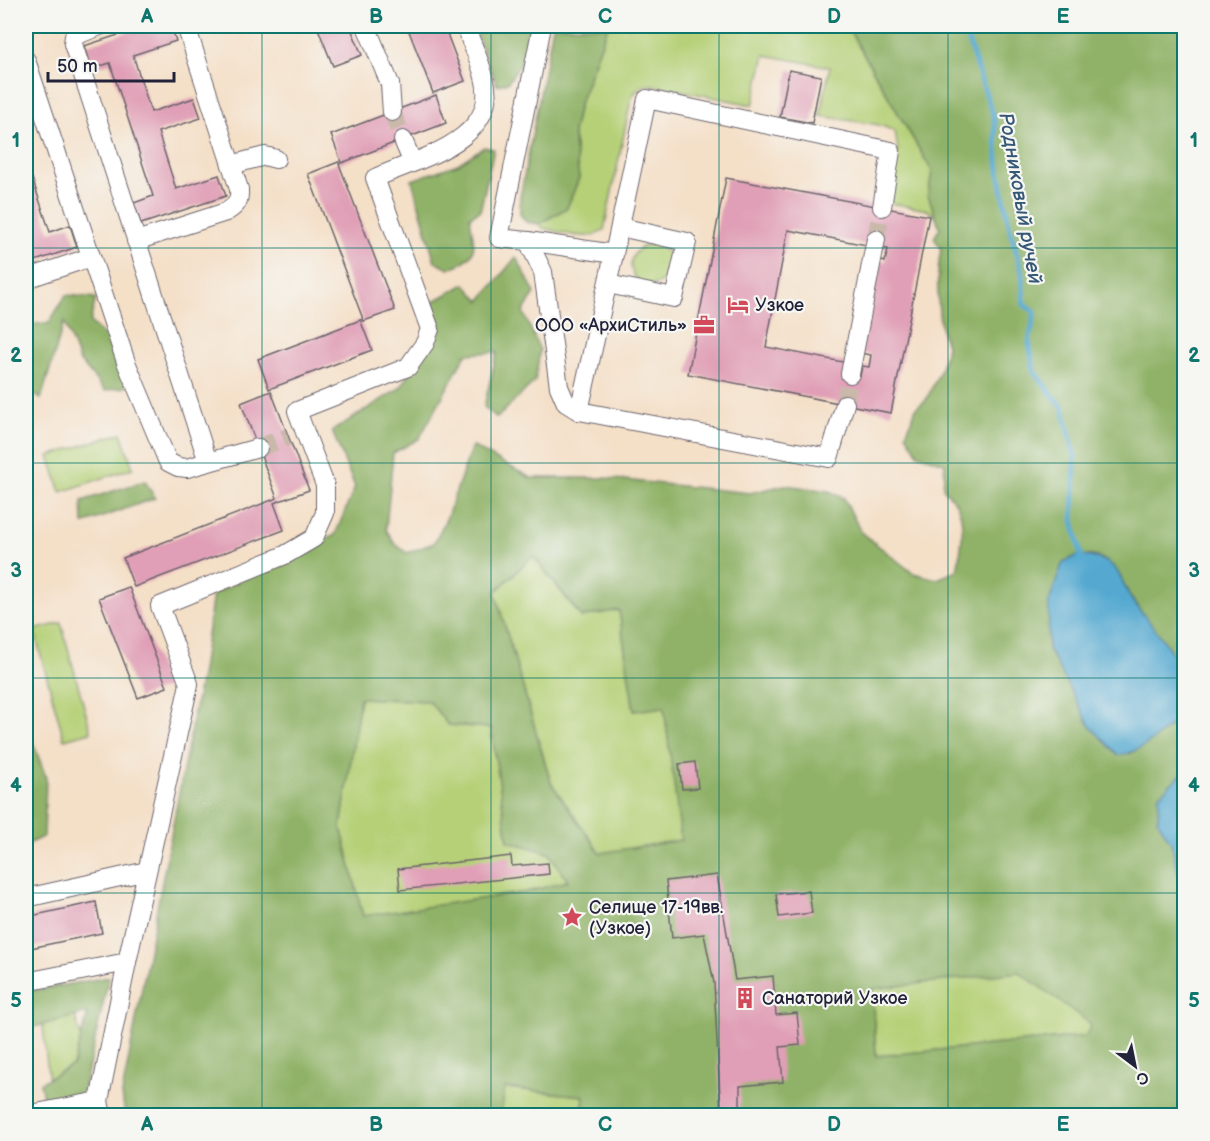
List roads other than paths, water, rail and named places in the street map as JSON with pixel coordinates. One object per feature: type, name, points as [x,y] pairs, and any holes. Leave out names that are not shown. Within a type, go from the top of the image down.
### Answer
[{"type":"lane","points":[[100,26],[77,33],[73,44],[208,462]]},
{"type":"lane","points":[[136,241],[226,212],[235,207],[240,199],[239,189],[186,26]]},
{"type":"lane","points":[[366,26],[390,84],[392,112]]},
{"type":"lane","points":[[26,1115],[100,1108],[127,962],[189,684],[160,606],[285,555],[314,538],[325,513],[325,485],[296,434],[297,411],[408,367],[425,343],[430,329],[375,177],[445,148],[472,132],[485,109],[485,79],[465,26]]},
{"type":"lane","points":[[542,26],[499,238],[614,254]]},
{"type":"lane","points":[[26,60],[126,362],[168,462],[187,468],[258,448]]},
{"type":"lane","points":[[579,411],[647,99],[891,152],[882,207]]},
{"type":"lane","points":[[403,140],[412,162]]},
{"type":"lane","points":[[231,165],[265,156],[276,159]]},
{"type":"lane","points":[[608,284],[674,298],[687,242],[620,227]]},
{"type":"lane","points":[[850,374],[876,239]]},
{"type":"lane","points":[[528,241],[543,272],[559,387],[566,403],[579,411],[829,458],[845,404]]},
{"type":"lane","points":[[26,279],[91,257]]},
{"type":"lane","points":[[26,898],[147,871]]},
{"type":"lane","points":[[26,982],[127,962]]},
{"type":"water","points":[[1079,555],[1102,560],[1114,567],[1132,600],[1172,652],[1180,667],[1184,682],[1185,698],[1182,714],[1153,740],[1136,750],[1118,755],[1090,726],[1048,648],[1049,602],[1063,562]]},
{"type":"water","points":[[1184,772],[1184,896],[1171,843],[1158,821],[1159,795]]},
{"type":"waterway","name":"Родниковый ручей","points":[[963,26],[994,118],[999,171],[1010,230],[1022,272],[1024,305],[1035,312],[1029,342],[1034,372],[1063,408],[1075,456],[1073,520],[1082,560]]},
{"type":"tunnel","points":[[392,112],[403,140]]},
{"type":"tunnel","points":[[876,239],[882,207]]},
{"type":"tunnel","points":[[845,404],[850,374]]},
{"type":"tunnel","points":[[258,448],[288,437]]},
{"type":"place","name":"Узкое","points":[[738,305]]},
{"type":"place","name":"ООО «АрхиСтиль»","points":[[704,325]]},
{"type":"place","name":"Селище 17-19вв. (Узкое)","points":[[572,917]]},
{"type":"place","name":"Санаторий Узкое","points":[[745,998]]}]
